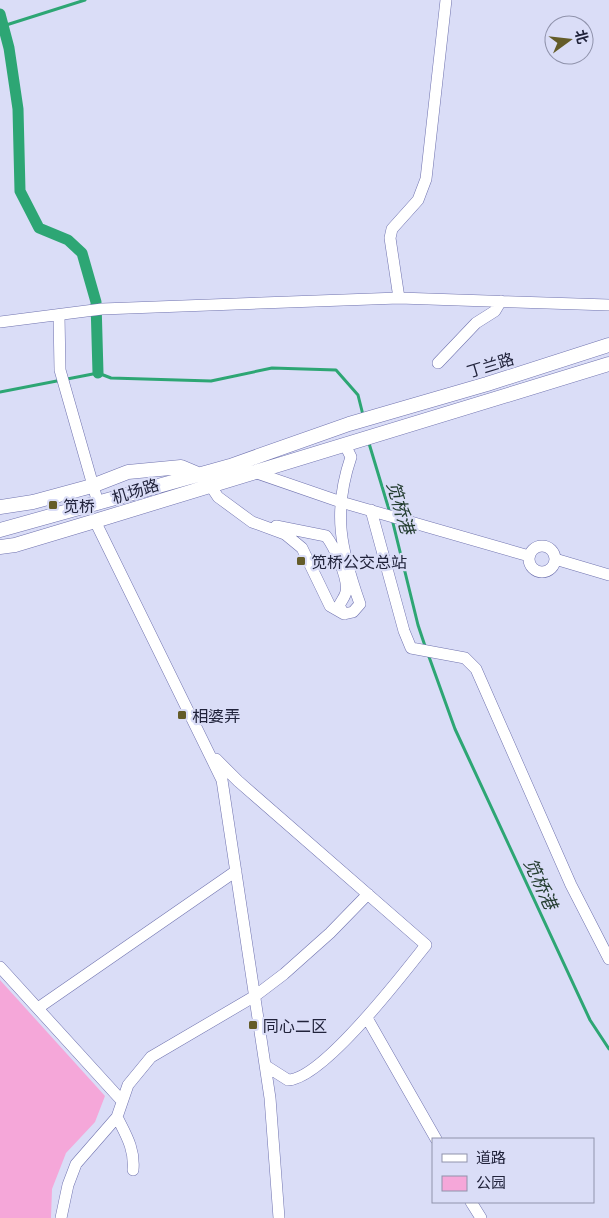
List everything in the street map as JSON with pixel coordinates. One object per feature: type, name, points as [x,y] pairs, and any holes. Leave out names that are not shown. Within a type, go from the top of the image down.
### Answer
[{"type":"main road","name":"丁兰路","points":[[242,461],[349,424],[487,384],[609,345]]},
{"type":"main road","points":[[252,472],[609,364]]},
{"type":"main road","name":"机场路","points":[[0,547],[15,545],[95,521],[205,480],[242,461]]},
{"type":"main road","name":"机场路","points":[[0,507],[33,502],[92,486],[128,472],[182,466],[205,480]]},
{"type":"main road","name":"机场路","points":[[0,530],[98,503],[252,472]]},
{"type":"street","points":[[399,298],[390,238],[392,229],[418,200],[426,179],[446,0]]},
{"type":"street","points":[[0,322],[97,309],[399,298],[609,305]]},
{"type":"street","points":[[438,363],[476,324],[495,310],[501,301]]},
{"type":"street","points":[[59,315],[61,374],[98,503]]},
{"type":"street","points":[[205,480],[218,497],[252,522],[285,534],[302,548],[330,606],[344,614],[353,612],[360,604],[344,558],[340,531],[342,482],[351,457],[351,443]]},
{"type":"street","points":[[242,461],[252,472],[341,502],[529,556]]},
{"type":"street","points":[[374,511],[404,630],[411,648],[466,658],[476,669],[571,886],[609,959]]},
{"type":"street","points":[[95,521],[114,563],[211,754],[222,780],[266,1066],[276,1158],[279,1218]]},
{"type":"street","points":[[252,522],[326,536],[332,545],[347,586],[346,594],[340,606],[344,614]]},
{"type":"street","points":[[541,546],[550,548],[555,559],[552,568],[540,573],[529,565],[529,556],[533,548],[541,546]]},
{"type":"street","points":[[555,559],[609,575]]},
{"type":"street","points":[[211,754],[238,781],[426,945],[367,1018],[304,1075],[288,1080],[266,1066]]},
{"type":"street","points":[[38,1008],[236,871]]},
{"type":"street","points":[[60,1218],[68,1185],[76,1164],[117,1116],[128,1085],[151,1057],[228,1010],[255,996],[284,974],[330,933],[368,894]]},
{"type":"street","points":[[0,966],[122,1101]]},
{"type":"street","points":[[367,1018],[435,1138]]},
{"type":"street","points":[[117,1116],[131,1144],[134,1158],[133,1170]]},
{"type":"street","points":[[473,1203],[481,1218]]},
{"type":"green space","points":[[0,980],[105,1096],[95,1122],[66,1153],[52,1189],[51,1218],[0,1218]]},
{"type":"waterway","points":[[3,26],[85,0]]},
{"type":"waterway","points":[[0,14],[9,48],[18,109],[20,191],[39,228],[68,240],[82,253],[96,302],[98,373]]},
{"type":"waterway","name":"笕桥港","points":[[0,392],[98,373],[111,378],[211,381],[272,368],[336,370],[358,395],[363,415]]},
{"type":"waterway","name":"笕桥港","points":[[368,440],[390,513]]},
{"type":"waterway","name":"笕桥港","points":[[392,519],[418,625],[426,649]]},
{"type":"waterway","name":"笕桥港","points":[[428,654],[455,729],[590,1020],[609,1049]]},
{"type":"place","name":"笕桥","points":[[53,505]]},
{"type":"place","name":"笕桥公交总站","points":[[301,561]]},
{"type":"place","name":"相婆弄","points":[[182,715]]},
{"type":"place","name":"同心二区","points":[[253,1025]]}]
